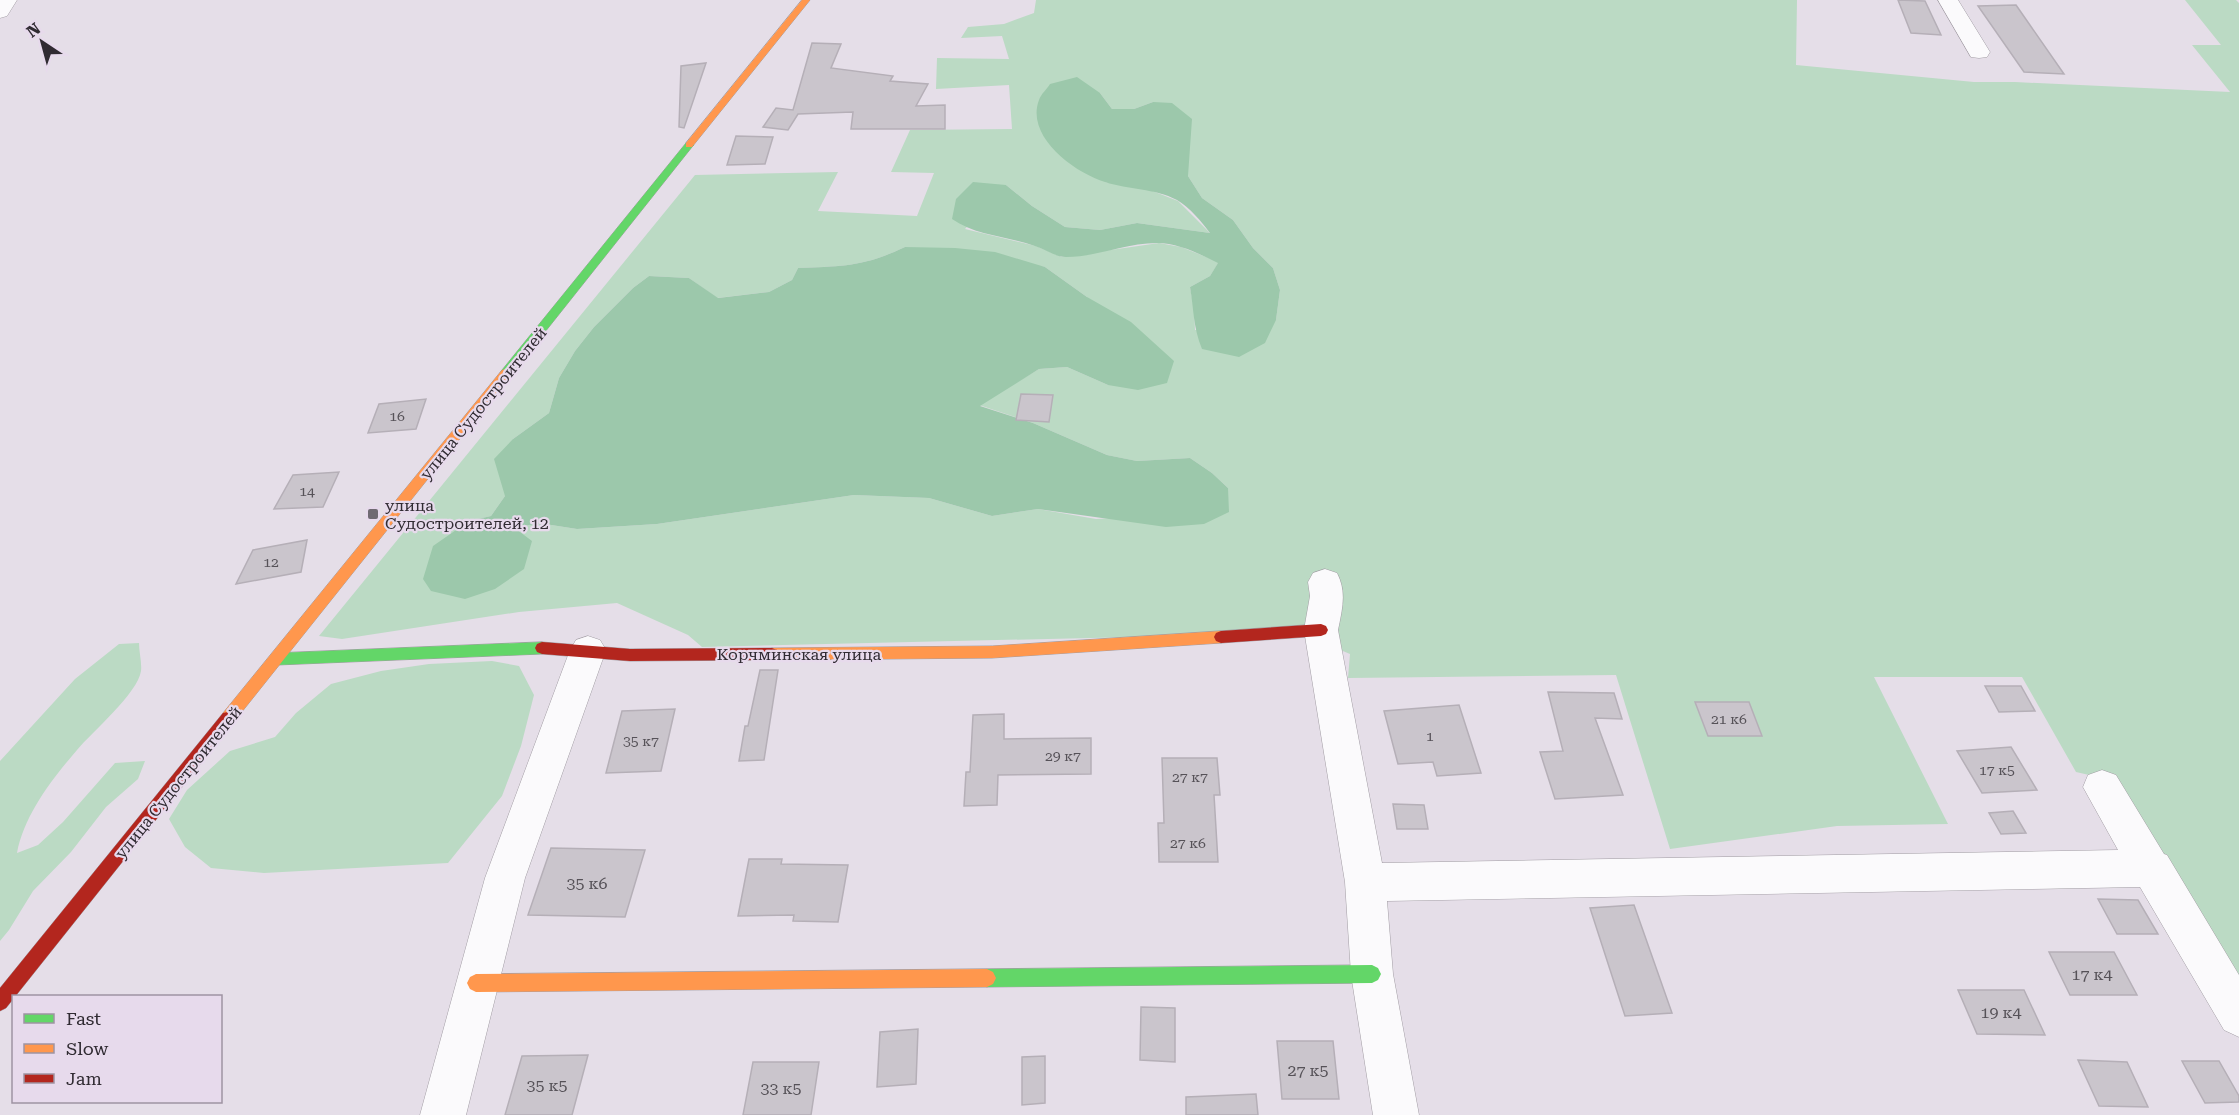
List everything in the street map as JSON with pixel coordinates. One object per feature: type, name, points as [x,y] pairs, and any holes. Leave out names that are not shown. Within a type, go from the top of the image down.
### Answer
[{"type":"street","points":[[0,12],[7,0]]},
{"type":"street","name":"улица Судостроителей","points":[[0,1002],[806,0]]},
{"type":"street","points":[[1948,0],[1979,52]]},
{"type":"street","points":[[1325,582],[1327,596],[1321,630],[1365,882],[1372,974],[1396,1115]]},
{"type":"street","name":"Корчминская улица","points":[[277,660],[546,648],[630,655],[992,652],[1321,630]]},
{"type":"street","points":[[443,1115],[505,878],[588,651]]},
{"type":"street","points":[[2102,787],[2153,868],[2239,1015]]},
{"type":"street","points":[[1365,882],[2153,868]]},
{"type":"street","points":[[476,983],[1372,974]]},
{"type":"green space","points":[[1036,0],[1797,0],[1796,65],[1974,82],[2230,92],[2192,45],[2221,45],[2185,0],[2236,0],[2239,3],[2239,990],[2111,780],[2076,772],[2022,677],[1874,677],[1948,824],[1837,826],[1670,849],[1616,675],[1348,678],[1350,654],[1300,633],[702,647],[688,635],[617,603],[519,612],[342,639],[319,636],[695,175],[838,172],[818,211],[917,216],[934,173],[891,172],[910,130],[1012,129],[1009,85],[936,89],[937,58],[1009,59],[1002,36],[961,38],[968,27],[1004,24],[1034,13]],"holes":[[[1100,93],[1112,109],[1134,109],[1153,102],[1188,176],[1202,198],[1233,220],[1253,248],[1273,268],[1280,290],[1276,320],[1195,330],[1190,287],[1210,276],[1219,262],[1181,247],[1159,243],[1062,257],[1036,246],[965,229],[1006,185],[1032,206],[1065,227],[1100,230],[1137,223],[1210,233],[1178,201],[1150,190],[1105,182]],[[905,247],[1045,267],[1087,297],[1108,385],[1067,367],[1039,369],[979,405],[1033,423],[1107,455],[1137,461],[1190,458],[1212,473],[1228,488],[1228,512],[1096,519],[1038,509],[992,516],[929,498],[854,495],[657,524],[577,529],[545,524],[511,526],[469,521],[491,516],[505,496],[513,439],[549,413],[559,378],[575,351],[594,327],[633,288],[649,276],[689,278],[717,298],[769,292],[792,280],[798,268],[865,262]]]},
{"type":"green space","points":[[1077,77],[1100,93],[1112,109],[1134,109],[1153,102],[1172,103],[1192,119],[1188,176],[1202,198],[1233,220],[1253,248],[1273,268],[1280,290],[1276,320],[1265,343],[1239,357],[1202,349],[1195,326],[1190,287],[1210,276],[1218,263],[1189,250],[1157,243],[1134,245],[1089,255],[1062,257],[1039,247],[971,229],[952,219],[956,199],[973,182],[1006,185],[1032,206],[1065,227],[1100,230],[1137,223],[1210,233],[1195,215],[1177,200],[1159,193],[1114,185],[1093,177],[1067,162],[1046,140],[1039,127],[1037,114],[1039,100],[1050,84]]},
{"type":"green space","points":[[905,247],[995,252],[1045,267],[1087,297],[1131,322],[1174,361],[1167,383],[1138,390],[1108,385],[1067,367],[1039,369],[980,406],[1033,423],[1107,455],[1137,461],[1190,458],[1212,473],[1228,488],[1229,512],[1204,524],[1166,527],[1038,509],[992,516],[929,498],[854,495],[657,524],[577,529],[545,524],[512,526],[532,541],[524,569],[495,589],[465,599],[431,591],[423,579],[433,546],[469,521],[491,516],[505,496],[494,459],[513,439],[549,413],[559,378],[575,351],[594,327],[633,288],[649,276],[689,278],[718,298],[769,292],[792,280],[798,268],[865,262]]},
{"type":"green space","points":[[139,643],[141,671],[138,680],[123,701],[77,750],[49,785],[32,811],[17,853],[38,845],[63,822],[115,763],[145,761],[138,779],[106,807],[71,852],[33,891],[0,941],[0,761],[75,679],[119,644]]},
{"type":"green space","points":[[492,661],[519,666],[534,695],[521,746],[502,796],[448,863],[264,873],[211,868],[185,847],[169,819],[187,790],[230,751],[275,737],[296,713],[331,684],[381,671],[429,664]]},
{"type":"building","points":[[1898,0],[1925,1],[1941,35],[1911,33]]},
{"type":"building","points":[[2016,5],[2064,74],[2024,72],[1978,6]]},
{"type":"building","points":[[812,43],[841,44],[831,68],[893,76],[890,81],[928,84],[916,106],[945,105],[945,129],[851,129],[853,112],[798,114],[788,130],[763,127],[776,108],[793,110]]},
{"type":"building","points":[[706,63],[684,128],[679,127],[681,66]]},
{"type":"building","points":[[736,136],[773,137],[765,164],[727,165]]},
{"type":"building","points":[[1021,394],[1053,395],[1049,422],[1016,420]]},
{"type":"building","points":[[426,399],[416,429],[368,433],[379,404]]},
{"type":"building","points":[[339,472],[323,507],[274,509],[293,475]]},
{"type":"building","points":[[307,540],[301,572],[236,584],[253,550]]},
{"type":"building","points":[[760,670],[778,670],[764,760],[739,761],[745,726],[748,726]]},
{"type":"building","points":[[1985,686],[2021,686],[2035,711],[1999,712]]},
{"type":"building","points":[[1548,692],[1614,693],[1622,719],[1595,718],[1623,795],[1555,799],[1540,752],[1563,751]]},
{"type":"building","points":[[1695,702],[1749,702],[1762,736],[1708,736]]},
{"type":"building","points":[[1459,705],[1481,773],[1437,776],[1433,762],[1398,764],[1384,711]]},
{"type":"building","points":[[675,709],[661,771],[606,773],[622,711]]},
{"type":"building","points":[[1004,714],[1004,739],[1091,738],[1091,774],[998,775],[997,805],[964,806],[966,772],[970,772],[973,715]]},
{"type":"building","points":[[2011,747],[2037,790],[1982,793],[1957,751]]},
{"type":"building","points":[[1162,758],[1217,758],[1220,795],[1214,795],[1218,862],[1159,862],[1158,823],[1164,823]]},
{"type":"building","points":[[1393,804],[1424,805],[1428,829],[1397,829]]},
{"type":"building","points":[[2013,811],[2026,833],[2001,834],[1989,813]]},
{"type":"building","points":[[551,848],[645,850],[625,917],[528,915]]},
{"type":"building","points":[[749,859],[782,859],[781,864],[848,865],[838,922],[793,921],[794,915],[738,916]]},
{"type":"building","points":[[2098,899],[2138,900],[2158,934],[2117,934]]},
{"type":"building","points":[[1634,905],[1672,1013],[1625,1016],[1590,908]]},
{"type":"building","points":[[2049,952],[2114,952],[2137,995],[2070,995]]},
{"type":"building","points":[[1958,990],[2024,990],[2045,1035],[1977,1034]]},
{"type":"building","points":[[1141,1007],[1175,1008],[1175,1062],[1140,1060]]},
{"type":"building","points":[[918,1029],[916,1084],[877,1087],[880,1032]]},
{"type":"building","points":[[1277,1041],[1333,1041],[1339,1099],[1282,1099]]},
{"type":"building","points":[[588,1055],[572,1115],[505,1115],[522,1056]]},
{"type":"building","points":[[1045,1056],[1045,1103],[1022,1105],[1022,1057]]},
{"type":"building","points":[[2078,1060],[2127,1062],[2148,1107],[2099,1106]]},
{"type":"building","points":[[2182,1061],[2219,1061],[2239,1096],[2239,1102],[2205,1103]]},
{"type":"building","points":[[753,1062],[819,1062],[811,1115],[743,1115]]},
{"type":"building","points":[[1256,1094],[1258,1115],[1186,1115],[1186,1097]]},
{"type":"traffic: fast","points":[[506,373],[689,145]]},
{"type":"traffic: fast","points":[[277,659],[542,648]]},
{"type":"traffic: fast","points":[[987,978],[1372,974]]},
{"type":"traffic: slow","points":[[689,145],[806,0]]},
{"type":"traffic: slow","points":[[228,718],[506,373]]},
{"type":"traffic: slow","points":[[772,654],[992,652],[1221,637]]},
{"type":"traffic: slow","points":[[476,983],[987,978]]},
{"type":"traffic: jam","points":[[1221,637],[1321,630]]},
{"type":"traffic: jam","points":[[542,648],[630,655],[772,654]]},
{"type":"traffic: jam","points":[[0,1002],[228,718]]},
{"type":"place","name":"улица Судостроителей, 12","points":[[373,514]]}]
